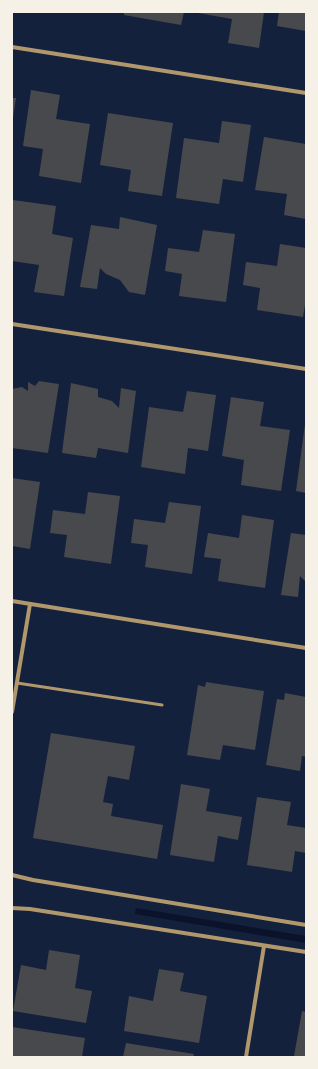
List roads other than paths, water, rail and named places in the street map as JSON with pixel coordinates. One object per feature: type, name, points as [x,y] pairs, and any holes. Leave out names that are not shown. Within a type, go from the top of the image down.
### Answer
[{"type":"street","points":[[12,47],[306,93]]},
{"type":"street","points":[[12,324],[306,369]]},
{"type":"street","points":[[12,601],[306,648]]},
{"type":"street","points":[[12,712],[30,604]]},
{"type":"street","points":[[12,875],[33,880],[306,925]]},
{"type":"street","points":[[12,908],[30,909],[306,952]]},
{"type":"street","points":[[246,1057],[264,946]]},
{"type":"lane","points":[[17,683],[162,705]]},
{"type":"water","points":[[136,908],[306,936],[306,943],[135,914]]}]
